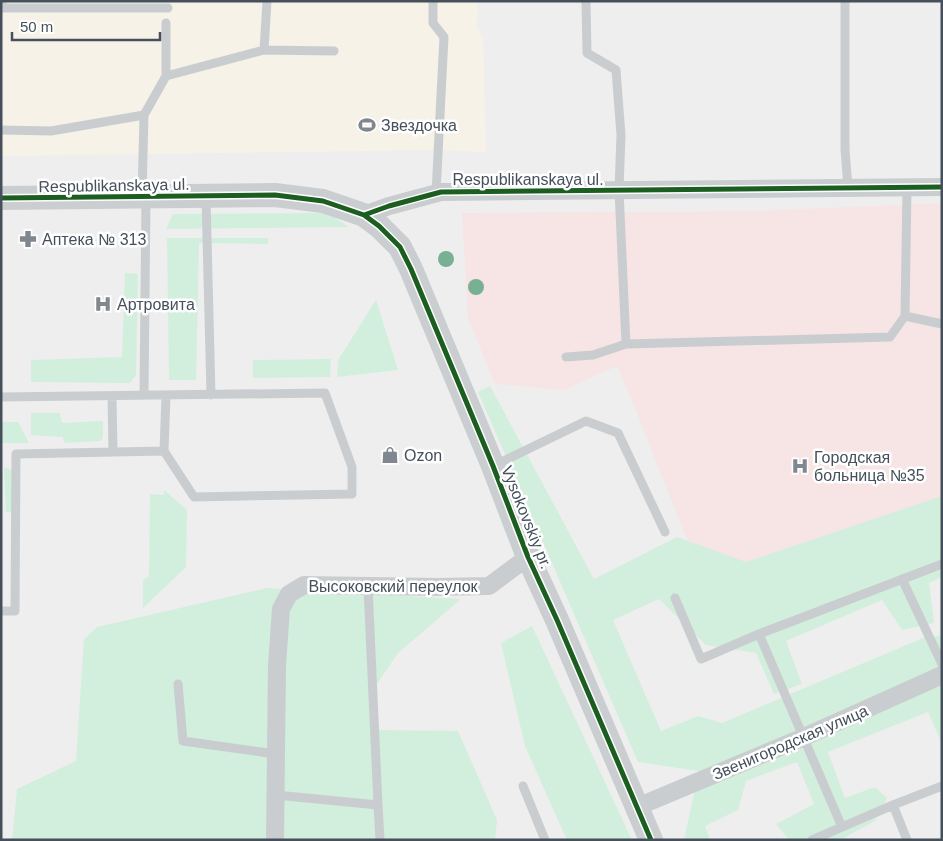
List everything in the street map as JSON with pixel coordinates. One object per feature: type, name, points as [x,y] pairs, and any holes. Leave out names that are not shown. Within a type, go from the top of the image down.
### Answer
[{"type":"street","name":"Respublikanskaya ul.","points":[[1,198],[275,196],[323,201],[364,215],[436,192],[942,187]]},
{"type":"street","name":"Vysokovskiy pr.","points":[[364,215],[379,226],[400,247],[411,268],[528,557],[637,807],[646,838]]},
{"type":"street","name":"Высоковский переулок","points":[[275,840],[277,665],[281,609],[289,594],[304,585],[368,587],[488,586],[528,557]]},
{"type":"street","name":"Звенигородская улица","points":[[637,807],[804,737],[940,676]]},
{"type":"lane","points":[[2,1],[2,8],[168,8]]},
{"type":"lane","points":[[264,50],[267,1]]},
{"type":"lane","points":[[433,1],[433,23],[444,37],[436,192]]},
{"type":"lane","points":[[586,1],[587,53],[616,70],[621,135],[618,190],[626,344]]},
{"type":"lane","points":[[845,1],[848,188]]},
{"type":"lane","points":[[144,395],[144,115],[166,76],[166,23]]},
{"type":"lane","points":[[166,76],[264,50],[334,51]]},
{"type":"lane","points":[[1,130],[51,130],[144,115]]},
{"type":"lane","points":[[566,357],[593,355],[626,344],[890,338],[905,316],[907,187]]},
{"type":"lane","points":[[206,196],[210,395]]},
{"type":"lane","points":[[905,316],[942,324]]},
{"type":"lane","points":[[1,397],[144,395],[325,394],[352,467],[352,494],[194,497],[164,451],[166,395]]},
{"type":"lane","points":[[112,396],[112,452]]},
{"type":"lane","points":[[492,466],[586,421],[618,433],[665,532]]},
{"type":"lane","points":[[1,611],[15,610],[16,454],[164,451]]},
{"type":"lane","points":[[676,598],[701,660],[759,634],[942,564]]},
{"type":"lane","points":[[902,579],[940,676]]},
{"type":"lane","points":[[368,587],[380,840]]},
{"type":"lane","points":[[759,634],[842,827]]},
{"type":"lane","points":[[178,684],[183,741],[276,754]]},
{"type":"lane","points":[[523,786],[545,840]]},
{"type":"lane","points":[[812,840],[942,786]]},
{"type":"lane","points":[[276,795],[378,805]]},
{"type":"lane","points":[[893,805],[907,840]]},
{"type":"shaded area","points":[[1,1],[478,1],[477,25],[483,40],[486,152],[437,150],[1,156]]},
{"type":"shaded area","name":"Городская больница №35","points":[[942,203],[942,529],[718,618],[617,366],[564,390],[495,384],[468,318],[462,213],[759,211]]},
{"type":"green space","points":[[328,213],[349,227],[166,229],[173,214]]},
{"type":"green space","points":[[167,238],[268,238],[268,244],[199,243],[196,380],[169,380]]},
{"type":"green space","points":[[125,273],[138,274],[136,375],[130,383],[31,382],[31,360],[122,357]]},
{"type":"green space","points":[[376,300],[398,370],[337,377],[338,360]]},
{"type":"green space","points":[[331,359],[330,377],[253,378],[253,360]]},
{"type":"green space","points":[[490,386],[594,579],[677,537],[746,562],[942,496],[942,577],[929,583],[934,623],[902,630],[882,600],[786,641],[802,684],[774,694],[756,653],[706,645],[659,599],[613,620],[661,731],[698,716],[722,723],[923,638],[942,635],[942,744],[928,712],[828,752],[845,798],[875,787],[887,798],[875,821],[840,840],[789,840],[776,824],[814,804],[797,762],[746,781],[738,810],[705,826],[710,840],[684,840],[699,771],[638,762],[478,392]]},
{"type":"green space","points":[[31,413],[60,413],[62,423],[103,421],[103,437],[101,441],[64,443],[63,437],[31,435]]},
{"type":"green space","points":[[1,422],[18,422],[29,443],[1,443]]},
{"type":"green space","points":[[4,467],[13,470],[14,512],[6,512]]},
{"type":"green space","points":[[164,490],[187,510],[186,567],[143,608],[143,580],[149,576],[150,494],[164,495]]},
{"type":"green space","points":[[267,588],[461,599],[398,653],[373,690],[376,730],[458,731],[497,820],[495,840],[12,840],[17,789],[76,761],[84,639],[97,627]]},
{"type":"green space","points":[[532,626],[632,840],[567,840],[525,746],[501,643]]},
{"type":"cycle path","points":[[364,215],[441,192],[942,187]]},
{"type":"cycle path","points":[[1,198],[275,195],[323,201],[364,215],[379,226],[400,247],[411,269],[493,466],[528,557],[651,840]]},
{"type":"place","name":"Звездочка","points":[[367,125]]},
{"type":"place","name":"Аптека № 313","points":[[28,239]]},
{"type":"place","name":"Артровита","points":[[103,304]]},
{"type":"place","name":"Ozon","points":[[390,455]]},
{"type":"place","name":"Городская больница №35","points":[[800,466]]}]
